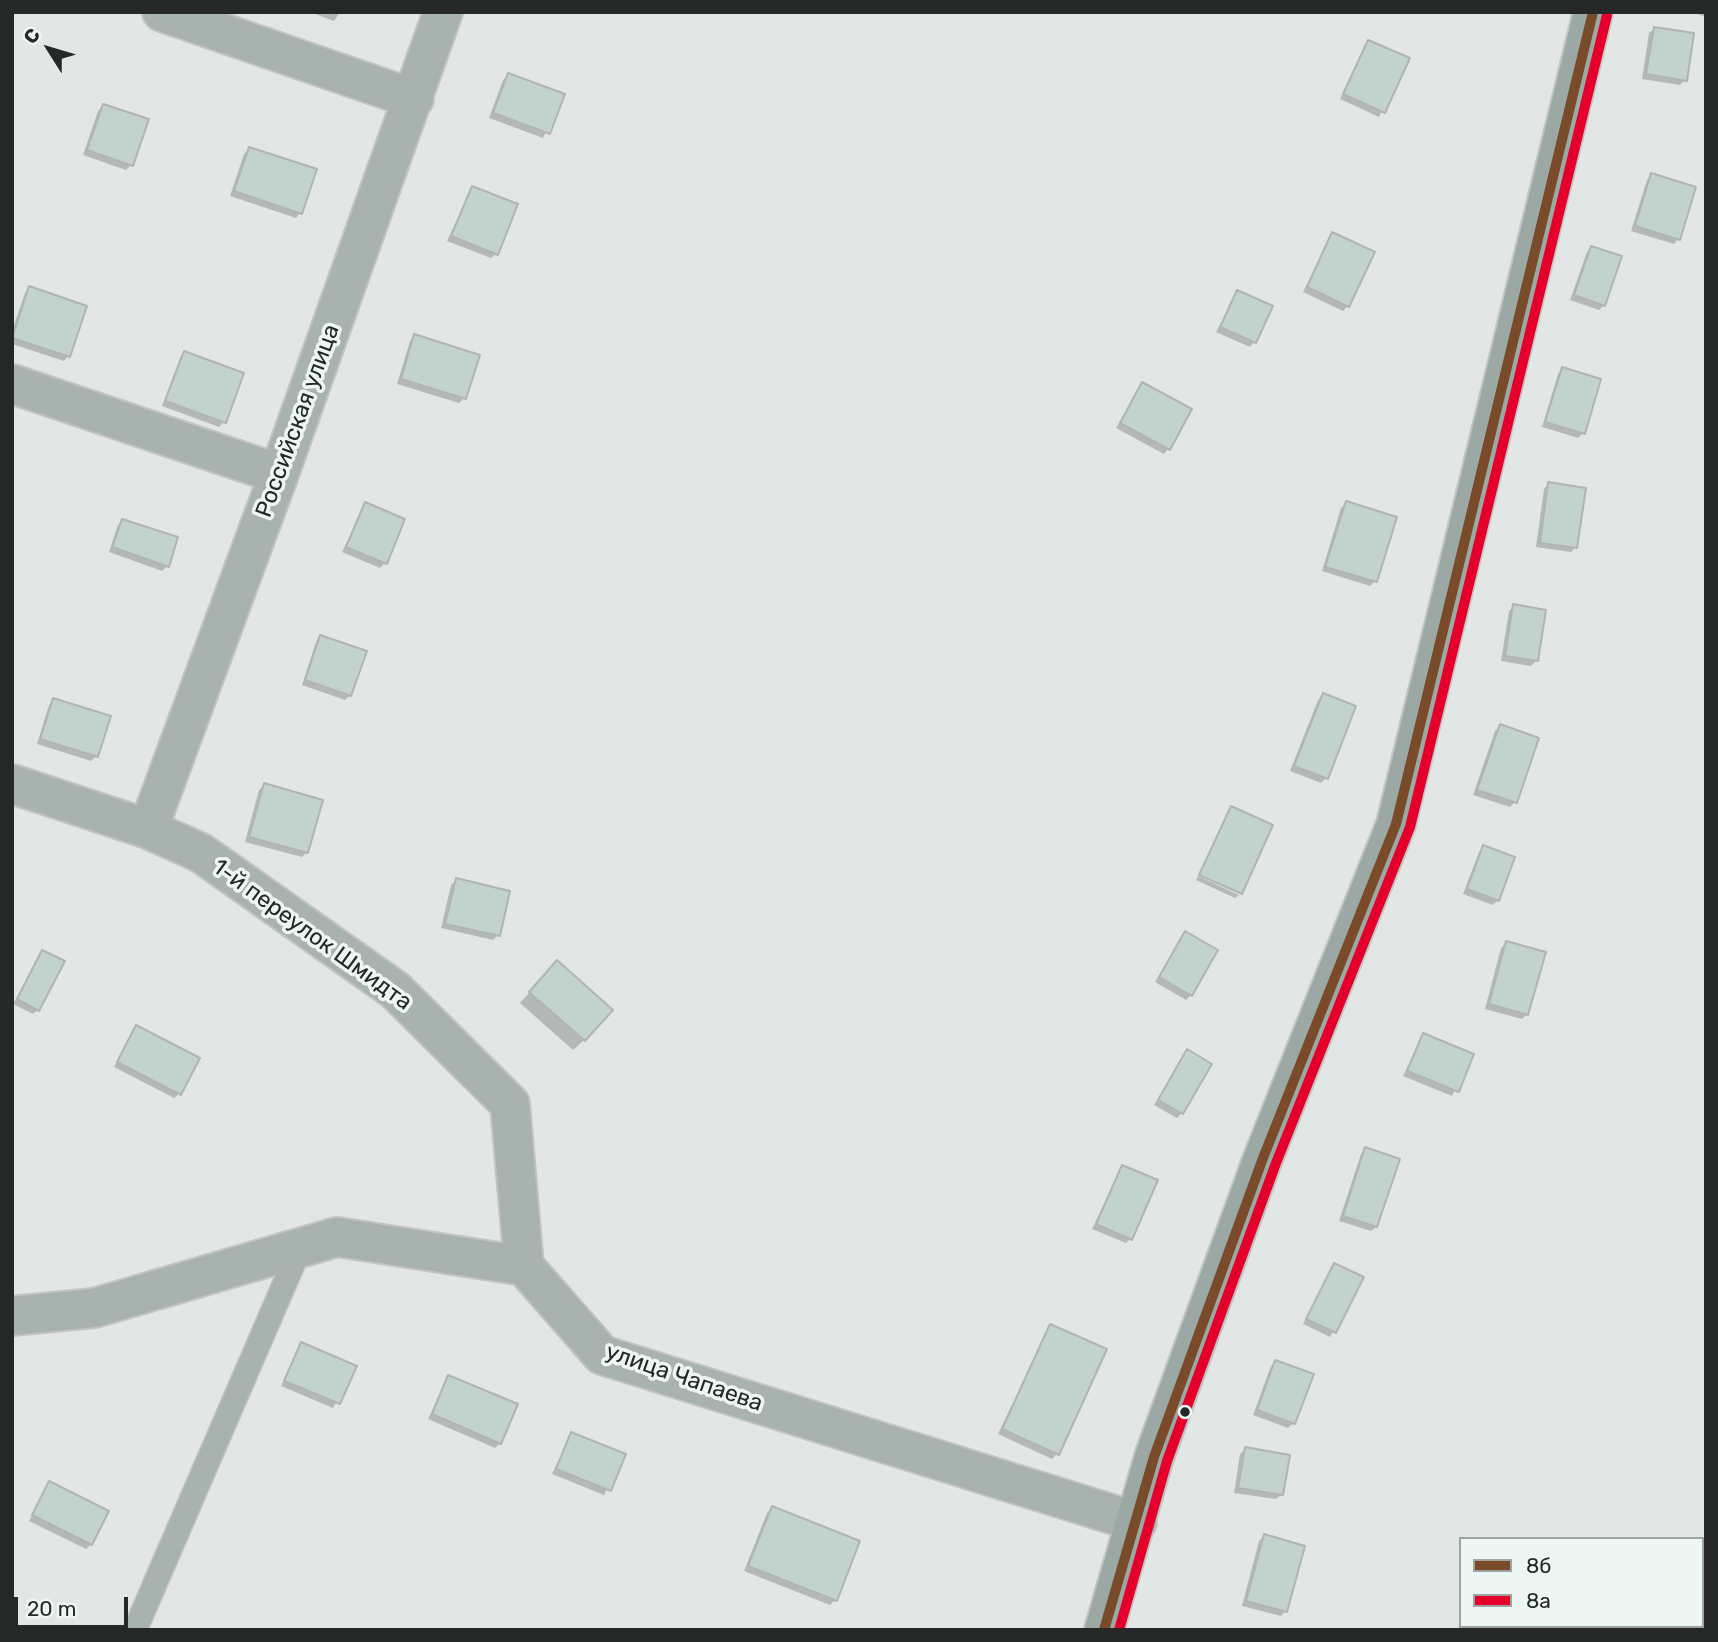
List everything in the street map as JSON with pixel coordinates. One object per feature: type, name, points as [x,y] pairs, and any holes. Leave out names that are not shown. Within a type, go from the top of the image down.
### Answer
[{"type":"street","points":[[162,12],[414,99]]},
{"type":"street","name":"Российская улица","points":[[148,829],[279,474],[443,12]]},
{"type":"street","points":[[1104,1630],[1154,1457],[1263,1158],[1396,824],[1592,12]]},
{"type":"street","points":[[12,384],[279,474]]},
{"type":"street","name":"1-й переулок Шмидта","points":[[12,784],[148,829],[201,853],[395,990],[510,1104],[524,1266]]},
{"type":"street","points":[[12,1316],[94,1308],[337,1237],[524,1266]]},
{"type":"street","name":"улица Чапаева","points":[[524,1266],[602,1355],[1137,1522]]},
{"type":"lane","points":[[135,1630],[300,1248]]},
{"type":"building","points":[[1654,27],[1694,33],[1687,81],[1646,74]]},
{"type":"building","points":[[1368,40],[1410,58],[1385,113],[1343,94]]},
{"type":"building","points":[[508,73],[565,94],[550,134],[493,113]]},
{"type":"building","points":[[103,104],[149,119],[133,166],[87,150]]},
{"type":"building","points":[[249,147],[317,169],[302,214],[234,191]]},
{"type":"building","points":[[1651,173],[1696,187],[1680,240],[1635,226]]},
{"type":"building","points":[[472,186],[518,204],[498,255],[451,236]]},
{"type":"building","points":[[1332,232],[1375,252],[1349,307],[1307,287]]},
{"type":"building","points":[[1591,246],[1622,256],[1605,306],[1574,295]]},
{"type":"building","points":[[29,286],[87,306],[70,357],[12,338]]},
{"type":"building","points":[[1237,290],[1273,306],[1256,343],[1220,327]]},
{"type":"building","points":[[414,334],[480,355],[466,399],[401,379]]},
{"type":"building","points":[[184,351],[244,373],[226,423],[165,401]]},
{"type":"building","points":[[1562,367],[1601,379],[1585,434],[1545,422]]},
{"type":"building","points":[[1142,382],[1192,409],[1170,450],[1120,423]]},
{"type":"building","points":[[1548,482],[1586,488],[1577,548],[1540,543]]},
{"type":"building","points":[[1346,501],[1397,517],[1377,582],[1325,567]]},
{"type":"building","points":[[365,502],[405,519],[387,564],[346,547]]},
{"type":"building","points":[[122,519],[178,537],[169,567],[112,547]]},
{"type":"building","points":[[1513,604],[1546,610],[1538,661],[1505,656]]},
{"type":"building","points":[[320,635],[367,651],[351,696],[305,680]]},
{"type":"building","points":[[1323,693],[1356,706],[1328,779],[1294,766]]},
{"type":"building","points":[[53,698],[111,716],[98,757],[40,739]]},
{"type":"building","points":[[1500,724],[1539,738],[1517,803],[1477,790]]},
{"type":"building","points":[[264,783],[323,800],[308,853],[249,837]]},
{"type":"building","points":[[1231,806],[1273,825],[1242,894],[1199,875]]},
{"type":"building","points":[[1483,845],[1515,857],[1499,901],[1467,889]]},
{"type":"building","points":[[456,878],[510,891],[500,936],[445,924]]},
{"type":"building","points":[[1185,931],[1218,950],[1192,996],[1159,977]]},
{"type":"building","points":[[1506,941],[1546,952],[1528,1015],[1489,1004]]},
{"type":"building","points":[[42,950],[65,961],[39,1011],[17,999]]},
{"type":"building","points":[[557,960],[613,1010],[585,1041],[529,992]]},
{"type":"building","points":[[136,1025],[200,1058],[181,1095],[117,1062]]},
{"type":"building","points":[[1423,1033],[1474,1054],[1459,1092],[1407,1071]]},
{"type":"building","points":[[1187,1049],[1212,1064],[1183,1114],[1158,1100]]},
{"type":"building","points":[[1365,1147],[1400,1159],[1377,1227],[1343,1216]]},
{"type":"building","points":[[1122,1165],[1158,1180],[1132,1240],[1096,1224]]},
{"type":"building","points":[[1334,1263],[1364,1277],[1336,1333],[1306,1319]]},
{"type":"building","points":[[1050,1324],[1107,1349],[1059,1455],[1002,1429]]},
{"type":"building","points":[[301,1342],[357,1366],[340,1404],[284,1381]]},
{"type":"building","points":[[1275,1360],[1314,1374],[1295,1424],[1257,1410]]},
{"type":"building","points":[[448,1375],[518,1404],[501,1444],[432,1414]]},
{"type":"building","points":[[571,1432],[626,1454],[611,1491],[556,1469]]},
{"type":"building","points":[[1245,1447],[1290,1455],[1283,1495],[1238,1488]]},
{"type":"building","points":[[49,1481],[109,1511],[92,1545],[32,1515]]},
{"type":"building","points":[[772,1506],[860,1541],[837,1601],[748,1566]]},
{"type":"building","points":[[1264,1534],[1305,1546],[1287,1612],[1246,1601]]},
{"type":"transit line","name":"8б","points":[[1104,1630],[1154,1457],[1263,1158],[1396,824],[1593,12]]},
{"type":"transit line","name":"8а","points":[[1119,1630],[1167,1461],[1276,1163],[1410,827],[1607,15]]}]
